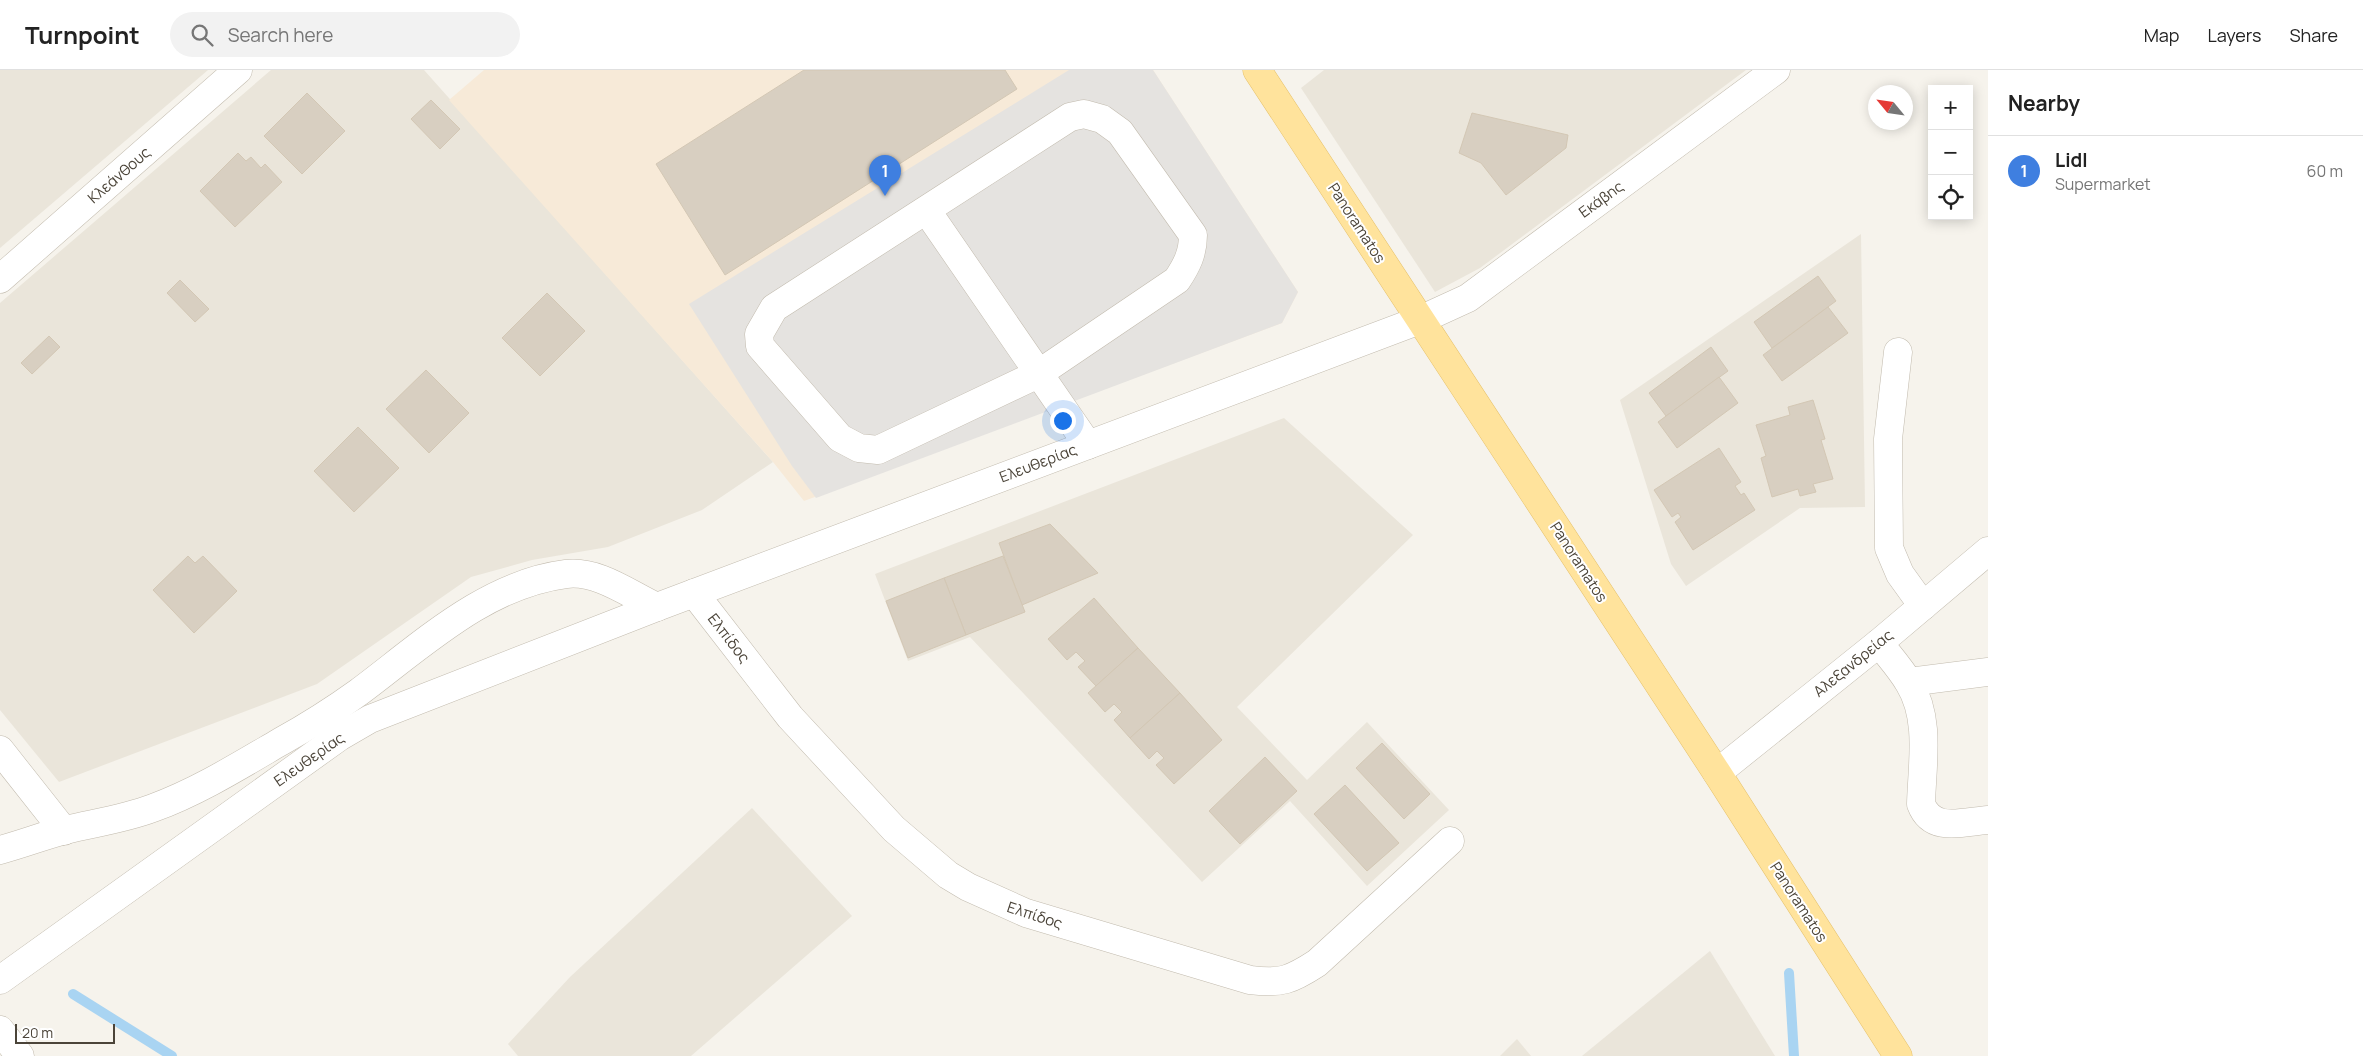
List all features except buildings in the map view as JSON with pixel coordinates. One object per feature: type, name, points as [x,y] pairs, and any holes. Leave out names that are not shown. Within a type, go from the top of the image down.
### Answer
[{"type":"main road","name":"Panoramatos","points":[[1257,70],[1717,773],[1898,1056]]},
{"type":"street","name":"Κλεάνθους","points":[[0,279],[238,70]]},
{"type":"street","name":"Εκάβης","points":[[1420,320],[1468,298],[1776,70]]},
{"type":"street","points":[[1084,114],[1102,119],[1120,132],[1193,234],[1193,250],[1188,264],[1177,280],[1038,374],[878,450],[859,448],[840,438],[760,346],[759,334],[774,308],[1070,117],[1084,114]]},
{"type":"street","points":[[927,211],[1088,445]]},
{"type":"street","name":"Ελευθερίας","points":[[0,980],[339,737],[370,719],[657,607],[1420,320]]},
{"type":"street","points":[[1898,352],[1888,439],[1889,548],[1900,574],[1923,606]]},
{"type":"street","name":"Αλεξανδρείας","points":[[1717,773],[1879,643],[1988,551]]},
{"type":"street","name":"Ελευθερίας","points":[[0,850],[154,808],[203,785],[324,715],[359,692],[438,632],[474,608],[532,581],[568,574],[588,574],[657,607]]},
{"type":"street","name":"Ελπίδος","points":[[694,593],[790,717],[901,835],[931,862],[968,888],[1026,913],[1228,974],[1272,983],[1284,981],[1299,975],[1317,963],[1450,841]]},
{"type":"street","points":[[1879,643],[1909,682],[1917,699],[1924,728],[1921,804],[1924,812],[1930,819],[1937,822],[1951,823],[1988,820]]},
{"type":"street","points":[[1909,682],[1988,672]]},
{"type":"street","points":[[0,750],[64,831]]},
{"type":"street","points":[[0,1030],[20,1056]]},
{"type":"shaded area","points":[[0,70],[208,70],[0,248]]},
{"type":"shaded area","points":[[271,70],[424,70],[773,462],[702,510],[608,547],[532,560],[471,577],[317,684],[59,782],[0,710],[0,303]]},
{"type":"shaded area","points":[[484,70],[1153,70],[1298,292],[1282,323],[804,501],[773,462],[449,100]]},
{"type":"shaded area","points":[[1069,70],[1153,70],[1298,292],[1282,323],[816,498],[792,466],[689,304]]},
{"type":"shaded area","points":[[1324,70],[1746,70],[1480,268],[1435,292],[1301,88]]},
{"type":"shaded area","points":[[1861,234],[1865,507],[1800,508],[1686,586],[1671,564],[1620,400]]},
{"type":"shaded area","points":[[1284,418],[1413,535],[1237,707],[1307,780],[1367,722],[1449,810],[1367,886],[1290,801],[1202,882],[970,637],[908,661],[875,574]]},
{"type":"shaded area","points":[[752,808],[852,916],[691,1056],[518,1056],[508,1044],[570,977]]},
{"type":"shaded area","points":[[1710,951],[1775,1056],[1582,1056]]},
{"type":"shaded area","points":[[1517,1039],[1531,1056],[1500,1056]]},
{"type":"waterway","points":[[1789,973],[1794,1056]]},
{"type":"waterway","points":[[73,994],[172,1056]]},
{"type":"place","name":"Lidl","points":[[885,196]]}]
